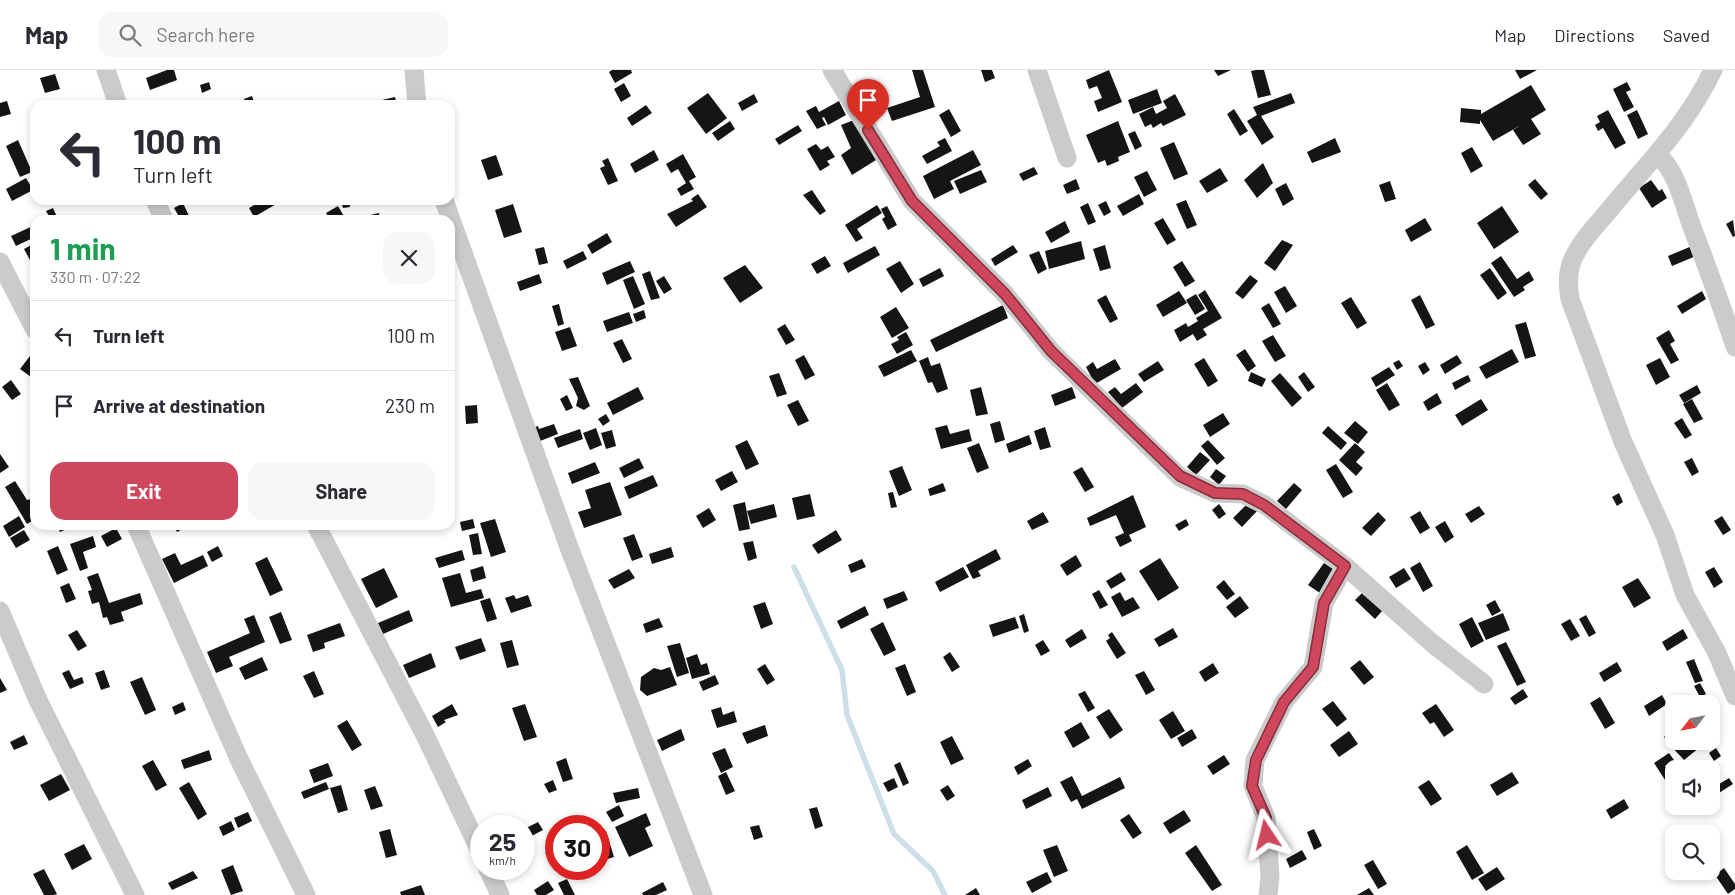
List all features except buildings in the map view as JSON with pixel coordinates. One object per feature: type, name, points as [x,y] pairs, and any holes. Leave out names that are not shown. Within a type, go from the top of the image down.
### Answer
[{"type":"street","points":[[106,70],[116,100]]},
{"type":"street","points":[[414,70],[417,100]]},
{"type":"street","points":[[832,70],[912,201],[1005,294],[1051,351],[1180,476],[1215,493],[1243,494],[1264,505],[1345,566],[1432,643],[1484,684]]},
{"type":"street","points":[[1037,70],[1066,158]]},
{"type":"street","points":[[1713,70],[1702,93],[1657,154],[1586,236],[1572,262],[1567,284],[1570,299],[1623,442],[1664,535],[1685,595],[1717,653],[1735,696]]},
{"type":"street","points":[[1657,154],[1665,160],[1675,181],[1717,291],[1735,347]]},
{"type":"street","points":[[455,231],[570,550],[703,895]]},
{"type":"street","points":[[0,262],[30,320]]},
{"type":"street","points":[[138,530],[239,759],[306,895]]},
{"type":"street","points":[[319,530],[425,735],[470,830]]},
{"type":"street","points":[[1268,895],[1270,877],[1266,818],[1252,786],[1256,760],[1284,702],[1313,667],[1324,603],[1345,566]]},
{"type":"street","points":[[0,611],[37,698],[135,895]]},
{"type":"street","points":[[493,880],[500,895]]},
{"type":"waterway","points":[[794,567],[842,670],[847,715],[894,834],[933,871],[945,895]]},
{"type":"route","points":[[868,130],[912,201],[1005,294],[1051,351],[1180,476],[1215,493],[1243,494],[1264,505],[1345,566],[1324,603],[1313,667],[1284,702],[1256,760],[1252,786],[1266,818],[1267,835]]}]
